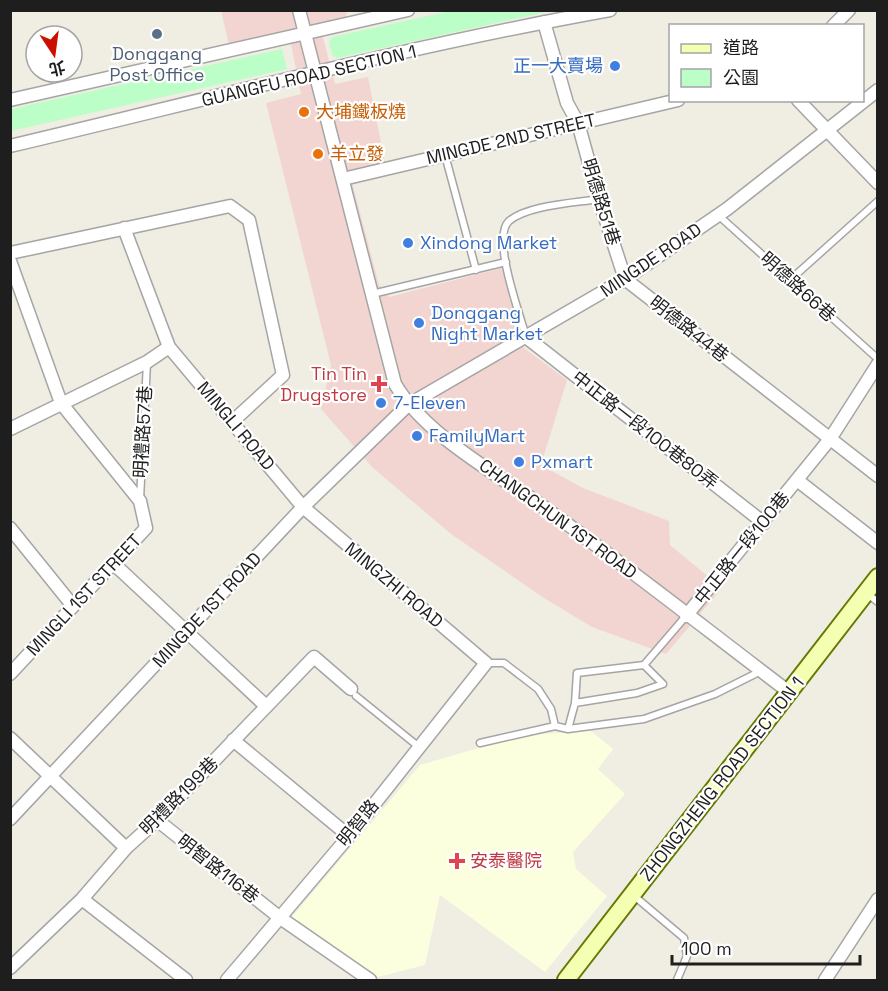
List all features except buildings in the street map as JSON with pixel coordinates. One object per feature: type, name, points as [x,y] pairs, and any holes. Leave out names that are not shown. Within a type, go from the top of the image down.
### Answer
[{"type":"main road","name":"ZHONGZHENG ROAD SECTION 1","points":[[566,981],[789,692],[871,597],[878,577]]},
{"type":"street","name":"CHANGCHUN 1ST ROAD","points":[[299,10],[395,384],[408,405],[461,449],[589,540],[686,616],[789,692]]},
{"type":"street","points":[[10,100],[408,10]]},
{"type":"street","name":"GUANGFU ROAD SECTION 1","points":[[10,146],[544,22],[610,10]]},
{"type":"street","points":[[835,24],[849,10]]},
{"type":"street","name":"明德路51巷","points":[[544,22],[567,103],[578,123],[599,199],[625,279]]},
{"type":"street","name":"MINGDE ROAD","points":[[864,100],[878,90]]},
{"type":"street","name":"MINGDE 2ND STREET","points":[[343,179],[669,102]]},
{"type":"street","points":[[800,102],[878,183]]},
{"type":"street","name":"MINGDE ROAD","points":[[408,405],[625,279],[718,215],[862,102]]},
{"type":"street","points":[[10,253],[230,206],[249,220],[283,375],[233,421]]},
{"type":"street","name":"MINGLI ROAD","points":[[124,228],[169,346],[303,507]]},
{"type":"street","points":[[10,261],[61,403],[140,501]]},
{"type":"street","name":"明德路44巷","points":[[625,279],[878,476]]},
{"type":"street","name":"中正路一段100巷80弄","points":[[526,337],[764,523]]},
{"type":"street","points":[[10,429],[147,362],[169,346]]},
{"type":"street","name":"中正路一段100巷","points":[[686,616],[764,523],[830,439],[878,364]]},
{"type":"street","name":"MINGDE 1ST ROAD","points":[[10,819],[303,507],[408,405]]},
{"type":"street","name":"中正路一段100巷","points":[[797,480],[878,543]]},
{"type":"street","name":"MINGLI 1ST STREET","points":[[10,674],[146,528],[140,501]]},
{"type":"street","name":"MINGZHI ROAD","points":[[303,507],[486,663]]},
{"type":"street","points":[[10,528],[73,606]]},
{"type":"street","points":[[114,564],[266,706]]},
{"type":"street","name":"明禮路199巷","points":[[10,968],[82,899],[126,848],[157,820],[314,657],[353,692]]},
{"type":"street","name":"明智路","points":[[226,981],[349,836],[486,663]]},
{"type":"street","points":[[10,738],[126,848]]},
{"type":"street","points":[[233,740],[349,836]]},
{"type":"street","name":"明智路116巷","points":[[157,820],[279,917],[370,981]]},
{"type":"street","points":[[82,899],[186,981]]},
{"type":"street","points":[[825,981],[878,899]]},
{"type":"lane","points":[[445,155],[476,270]]},
{"type":"lane","points":[[526,337],[506,262],[503,231],[509,222],[528,211],[599,199]]},
{"type":"lane","points":[[790,280],[878,201]]},
{"type":"lane","name":"明德路66巷","points":[[718,215],[878,359]]},
{"type":"lane","points":[[372,294],[506,262]]},
{"type":"lane","name":"明禮路57巷","points":[[140,501],[147,362]]},
{"type":"lane","points":[[568,729],[575,703],[577,673],[644,665],[686,616]]},
{"type":"lane","points":[[486,663],[504,663],[538,689],[551,709],[555,726]]},
{"type":"lane","points":[[575,703],[637,693],[663,684],[644,665]]},
{"type":"lane","points":[[480,743],[555,726],[568,729],[666,714],[715,694],[761,671]]},
{"type":"lane","points":[[353,692],[419,747]]},
{"type":"lane","points":[[632,895],[684,938],[687,956],[677,981]]},
{"type":"shaded area","name":"Donggang Night Market","points":[[221,11],[347,11],[346,18],[320,26],[335,84],[368,77],[387,173],[352,182],[379,285],[389,297],[502,268],[524,348],[567,380],[541,465],[583,488],[669,521],[670,545],[722,588],[666,654],[592,627],[544,598],[451,534],[372,467],[321,409],[331,365],[266,103],[301,94],[289,34],[230,49]]},
{"type":"shaded area","name":"安泰醫院","points":[[591,731],[613,749],[598,769],[625,794],[573,852],[576,869],[607,896],[545,972],[440,895],[425,965],[378,977],[292,917],[420,765],[523,735]]},
{"type":"green space","points":[[450,11],[551,11],[337,58],[332,55],[329,42],[332,37]]},
{"type":"green space","points":[[282,49],[287,69],[11,131],[11,109]]},
{"type":"place","name":"Donggang Post Office","points":[[157,34]]},
{"type":"place","name":"正一大賣場","points":[[615,66]]},
{"type":"place","name":"大埔鐵板燒","points":[[304,112]]},
{"type":"place","name":"羊立發","points":[[318,154]]},
{"type":"place","name":"Xindong Market","points":[[408,243]]},
{"type":"place","name":"Donggang Night Market","points":[[419,323]]},
{"type":"place","name":"Tin Tin Drugstore","points":[[379,384]]},
{"type":"place","name":"7-Eleven","points":[[381,403]]},
{"type":"place","name":"FamilyMart","points":[[417,436]]},
{"type":"place","name":"Pxmart","points":[[519,462]]},
{"type":"place","name":"安泰醫院","points":[[457,861]]}]
